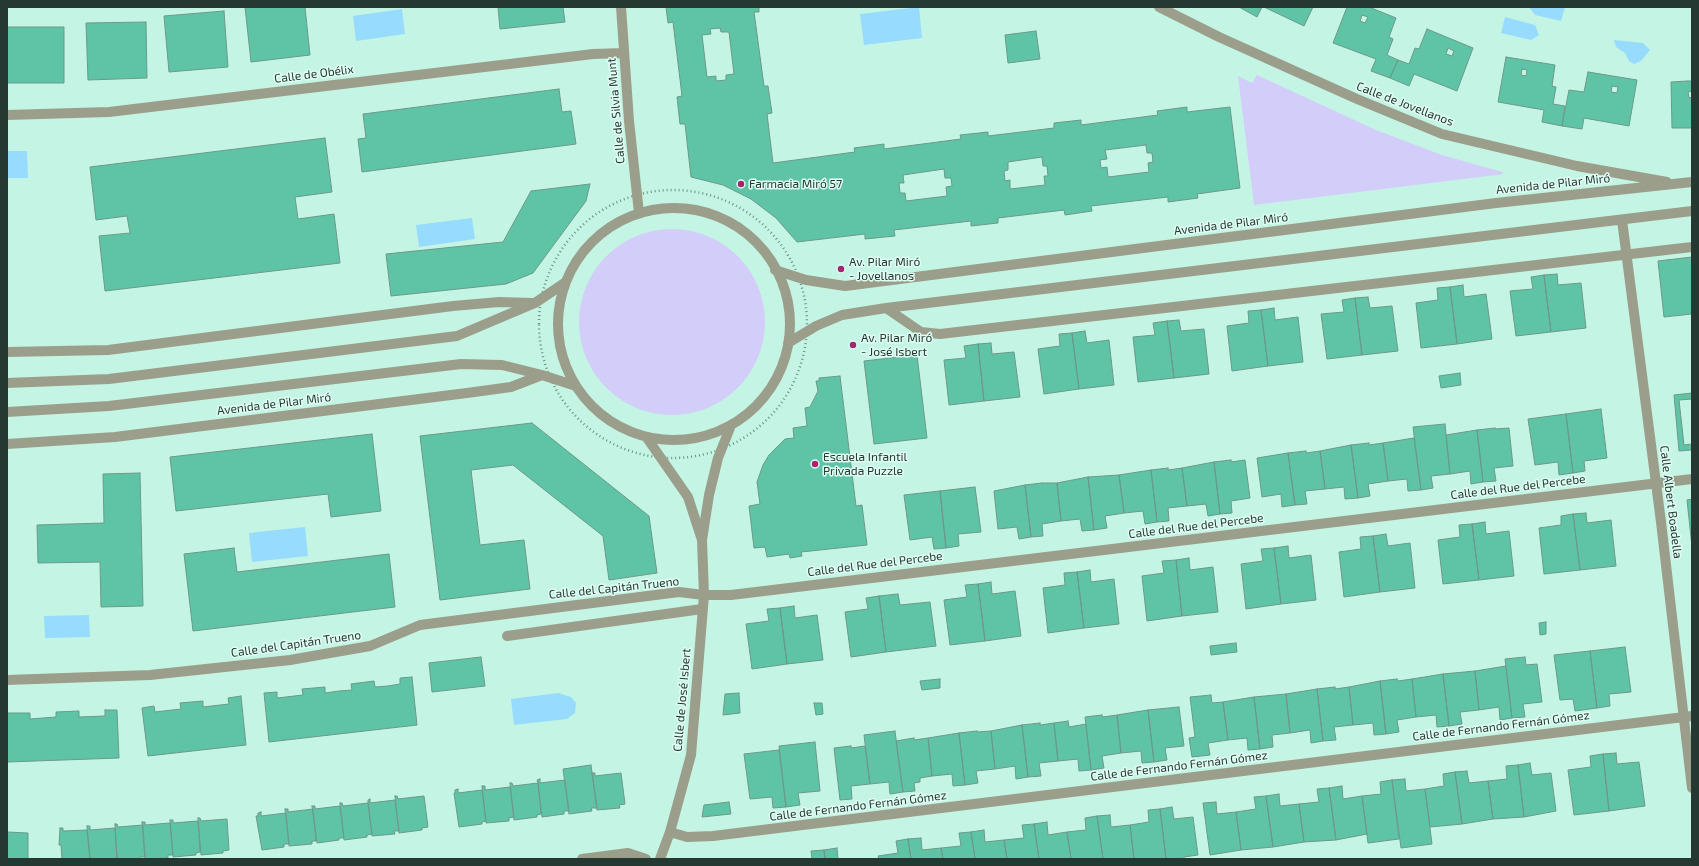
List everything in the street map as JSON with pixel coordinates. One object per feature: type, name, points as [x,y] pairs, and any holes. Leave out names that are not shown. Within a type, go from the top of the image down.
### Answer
[{"type":"street","name":"Calle de Silvia Munt","points":[[621,7],[629,121],[639,212]]},
{"type":"street","name":"Calle de Jovellanos","points":[[1159,7],[1219,37],[1350,96],[1442,134],[1577,166],[1679,184]]},
{"type":"street","name":"Calle de Obélix","points":[[7,115],[109,112],[593,54],[624,53]]},
{"type":"street","name":"Avenida de Pilar Miró","points":[[775,270],[798,277],[845,286],[1496,203],[1692,182]]},
{"type":"street","points":[[664,208],[711,214],[731,223],[761,249],[775,270],[784,293],[789,318],[788,342],[780,373],[746,416],[730,428],[704,438],[685,441],[647,438],[626,431],[601,414],[576,386],[563,359],[559,334],[559,312],[566,282],[576,262],[589,244],[613,223],[639,212],[664,208]]},
{"type":"street","points":[[788,342],[842,315],[886,308],[1692,211]]},
{"type":"street","name":"Calle Albert Boadella","points":[[1622,220],[1688,717],[1692,788]]},
{"type":"street","points":[[886,308],[921,332],[940,334],[1692,247]]},
{"type":"street","points":[[7,383],[109,379],[457,336],[538,301],[566,282]]},
{"type":"street","points":[[7,352],[108,350],[453,306],[499,302],[538,301]]},
{"type":"street","name":"Avenida de Pilar Miró","points":[[7,412],[109,406],[461,364],[502,365],[546,376],[576,386]]},
{"type":"street","name":"Avenida de Pilar Miró","points":[[7,444],[115,437],[467,393],[511,387],[546,376]]},
{"type":"street","name":"Calle de José Isbert","points":[[660,859],[670,832],[691,755],[704,595],[702,540],[709,495],[722,449],[730,428]]},
{"type":"street","name":"Calle de José Isbert","points":[[647,438],[688,497],[702,540]]},
{"type":"street","name":"Calle del Rue del Percebe","points":[[704,595],[739,594],[1692,479]]},
{"type":"street","name":"Calle del Capitán Trueno","points":[[7,680],[150,675],[290,660],[370,646],[420,625],[679,592],[704,595]]},
{"type":"street","points":[[507,636],[702,609]]},
{"type":"street","name":"Calle de Fernando Fernán Gómez","points":[[670,832],[687,837],[713,836],[1688,717]]},
{"type":"street","points":[[582,859],[628,853],[646,859]]},
{"type":"path","points":[[674,190],[700,192],[730,202],[748,212],[772,233],[785,251],[798,277],[802,285],[806,306],[806,332],[802,363],[783,402],[763,425],[740,441],[722,449],[690,458],[662,458],[630,452],[601,438],[578,420],[546,376],[539,336],[538,301],[546,280],[559,253],[584,223],[603,209],[623,199],[637,194],[674,190]]},
{"type":"shaded area","points":[[1257,75],[1376,130],[1442,155],[1502,172],[1504,174],[1254,205],[1238,76],[1252,83]]},
{"type":"shaded area","points":[[681,229],[690,230],[708,236],[724,244],[738,256],[750,270],[758,286],[764,304],[764,340],[758,358],[750,374],[738,388],[724,400],[708,408],[690,414],[663,415],[654,414],[636,408],[620,400],[606,388],[594,374],[586,358],[580,340],[579,313],[580,304],[586,286],[594,270],[606,256],[620,244],[636,236],[654,230]]},
{"type":"water","points":[[919,7],[922,38],[864,45],[860,14]]},
{"type":"water","points":[[1529,7],[1565,7],[1561,21],[1535,15]]},
{"type":"water","points":[[402,9],[405,34],[356,41],[353,16]]},
{"type":"water","points":[[1505,17],[1535,25],[1539,35],[1531,40],[1501,33]]},
{"type":"water","points":[[1614,40],[1643,43],[1650,50],[1641,61],[1634,64],[1629,61],[1625,53],[1616,47]]},
{"type":"water","points":[[7,151],[27,151],[28,178],[7,178]]},
{"type":"water","points":[[472,218],[475,239],[419,247],[416,225]]},
{"type":"water","points":[[305,527],[308,556],[252,562],[249,533]]},
{"type":"water","points":[[89,615],[90,637],[45,638],[44,616]]},
{"type":"water","points":[[558,693],[571,697],[576,703],[575,713],[567,719],[514,725],[511,699]]},
{"type":"building","points":[[245,7],[305,7],[310,55],[251,62]]},
{"type":"building","points":[[498,7],[563,7],[565,22],[500,29]]},
{"type":"building","points":[[666,7],[759,7],[759,12],[754,12],[764,86],[768,86],[772,113],[767,114],[773,163],[855,152],[854,148],[884,144],[884,149],[961,139],[960,135],[988,132],[988,136],[1054,128],[1054,123],[1081,120],[1081,125],[1158,115],[1157,111],[1187,107],[1187,112],[1230,107],[1240,188],[1197,194],[1198,198],[1168,202],[1168,197],[1091,206],[1092,211],[1065,215],[1064,210],[998,218],[998,223],[971,226],[971,221],[894,230],[895,236],[865,239],[865,234],[797,242],[776,218],[751,199],[723,185],[691,177],[685,124],[680,124],[677,97],[682,96],[673,22],[668,23]],"holes":[[[720,28],[721,32],[729,32],[734,74],[726,75],[726,80],[716,81],[716,76],[707,77],[702,35],[711,34],[710,29]],[[1146,145],[1147,153],[1152,153],[1153,162],[1148,163],[1149,172],[1108,177],[1107,167],[1101,168],[1100,160],[1107,159],[1105,150]],[[1042,157],[1043,166],[1047,166],[1048,176],[1044,176],[1045,185],[1010,189],[1010,180],[1005,181],[1004,171],[1008,170],[1008,162]],[[944,169],[945,178],[951,178],[952,186],[946,187],[947,196],[906,201],[905,193],[900,193],[899,183],[904,183],[903,175]]]},
{"type":"building","points":[[1239,7],[1262,7],[1257,17]]},
{"type":"building","points":[[1264,7],[1313,7],[1304,26]]},
{"type":"building","points":[[1347,7],[1369,7],[1396,18],[1389,37],[1393,39],[1387,55],[1398,60],[1390,78],[1371,71],[1376,59],[1333,43]],"holes":[[[1362,15],[1368,17],[1365,23],[1360,21]]]},
{"type":"building","points":[[224,11],[228,67],[169,72],[164,16]]},
{"type":"building","points":[[146,22],[147,78],[88,80],[86,23]]},
{"type":"building","points":[[7,27],[64,27],[64,83],[7,83]]},
{"type":"building","points":[[1427,29],[1473,48],[1457,91],[1414,74],[1409,86],[1390,78],[1398,60],[1409,64],[1415,48],[1419,49]],"holes":[[[1448,48],[1454,51],[1452,56],[1446,54]]]},
{"type":"building","points":[[1036,31],[1040,59],[1008,63],[1005,35]]},
{"type":"building","points":[[1506,57],[1555,65],[1552,86],[1556,87],[1553,104],[1565,106],[1562,126],[1542,122],[1544,110],[1498,102]],"holes":[[[1522,69],[1527,70],[1526,76],[1521,75]]]},
{"type":"building","points":[[1588,72],[1637,80],[1629,126],[1584,118],[1582,129],[1562,126],[1569,90],[1584,92]],"holes":[[[1612,86],[1618,87],[1617,93],[1611,92]]]},
{"type":"building","points":[[1692,81],[1692,91],[1688,92],[1689,98],[1692,97],[1692,128],[1672,128],[1671,82]]},
{"type":"building","points":[[559,89],[562,112],[571,111],[576,144],[362,172],[358,139],[366,138],[363,114]]},
{"type":"building","points":[[325,138],[332,192],[295,197],[298,219],[334,214],[340,263],[105,291],[99,236],[130,233],[127,216],[96,220],[90,167]]},
{"type":"building","points":[[590,184],[586,201],[533,273],[506,284],[391,296],[386,254],[503,242],[531,191]]},
{"type":"building","points":[[1692,257],[1692,314],[1664,317],[1658,261]]},
{"type":"building","points":[[1557,274],[1558,285],[1581,283],[1586,328],[1551,332],[1544,275]]},
{"type":"building","points":[[1544,275],[1551,332],[1516,336],[1510,291],[1533,289],[1531,277]]},
{"type":"building","points":[[1463,285],[1464,297],[1486,294],[1492,339],[1457,344],[1450,287]]},
{"type":"building","points":[[1450,287],[1457,344],[1421,348],[1416,303],[1438,300],[1437,288]]},
{"type":"building","points":[[1368,297],[1370,308],[1392,306],[1398,351],[1362,355],[1355,298]]},
{"type":"building","points":[[1355,298],[1362,355],[1327,359],[1321,314],[1344,312],[1342,300]]},
{"type":"building","points":[[1274,308],[1275,320],[1298,317],[1303,362],[1268,366],[1261,310]]},
{"type":"building","points":[[1261,310],[1268,366],[1232,371],[1227,326],[1249,323],[1248,311]]},
{"type":"building","points":[[1179,320],[1181,331],[1204,329],[1209,374],[1174,378],[1167,321]]},
{"type":"building","points":[[1167,321],[1174,378],[1138,382],[1133,337],[1155,335],[1153,323]]},
{"type":"building","points":[[1085,331],[1087,343],[1109,340],[1114,385],[1079,389],[1072,333]]},
{"type":"building","points":[[1072,333],[1079,389],[1044,394],[1038,349],[1060,346],[1059,334]]},
{"type":"building","points":[[991,343],[992,354],[1014,352],[1020,397],[984,401],[978,344]]},
{"type":"building","points":[[978,344],[984,401],[949,405],[944,360],[966,358],[964,346]]},
{"type":"building","points":[[917,355],[927,438],[874,444],[864,361]]},
{"type":"building","points":[[1460,373],[1461,385],[1441,388],[1439,376]]},
{"type":"building","points":[[840,376],[856,506],[862,505],[867,545],[801,552],[802,556],[790,558],[789,554],[767,557],[765,547],[754,548],[749,506],[760,504],[757,482],[763,465],[769,455],[785,439],[794,438],[793,428],[807,426],[805,408],[810,407],[818,391],[816,381],[819,381],[819,378]]},
{"type":"building","points":[[1692,393],[1692,450],[1679,451],[1674,395]]},
{"type":"building","points":[[1692,399],[1692,444],[1684,445],[1679,400]]},
{"type":"building","points":[[1601,409],[1607,458],[1584,461],[1585,471],[1573,473],[1566,414]]},
{"type":"building","points":[[1566,414],[1573,473],[1559,475],[1558,462],[1535,465],[1528,419]]},
{"type":"building","points":[[532,423],[649,516],[657,573],[609,580],[603,536],[513,465],[471,470],[480,545],[524,540],[530,589],[440,600],[420,436]]},
{"type":"building","points":[[1445,424],[1450,474],[1431,476],[1433,488],[1421,490],[1413,427]]},
{"type":"building","points":[[1509,428],[1513,466],[1494,468],[1496,481],[1483,482],[1477,430]]},
{"type":"building","points":[[1477,430],[1483,482],[1471,484],[1470,471],[1450,474],[1446,435]]},
{"type":"building","points":[[372,434],[381,511],[331,517],[328,494],[176,511],[170,457]]},
{"type":"building","points":[[1414,438],[1421,490],[1408,491],[1407,479],[1388,481],[1383,443]]},
{"type":"building","points":[[1369,443],[1369,445],[1383,443],[1388,481],[1368,484],[1370,496],[1358,498],[1351,445]]},
{"type":"building","points":[[1351,445],[1358,498],[1345,499],[1344,487],[1325,489],[1320,451]]},
{"type":"building","points":[[1306,451],[1306,453],[1320,451],[1325,489],[1305,491],[1307,504],[1295,505],[1288,453]]},
{"type":"building","points":[[1288,453],[1295,505],[1282,507],[1281,494],[1262,497],[1257,458]]},
{"type":"building","points":[[1231,460],[1231,462],[1245,460],[1250,498],[1231,501],[1232,513],[1220,514],[1214,462]]},
{"type":"building","points":[[1214,462],[1220,514],[1208,516],[1206,504],[1187,506],[1182,468]]},
{"type":"building","points":[[1168,468],[1168,470],[1182,468],[1187,506],[1168,508],[1169,521],[1157,522],[1151,470]]},
{"type":"building","points":[[1151,470],[1157,522],[1145,524],[1143,511],[1124,513],[1119,475]]},
{"type":"building","points":[[140,473],[143,606],[101,607],[100,562],[38,563],[37,525],[104,523],[103,474]]},
{"type":"building","points":[[1119,475],[1124,513],[1105,516],[1107,528],[1094,530],[1088,477]]},
{"type":"building","points":[[1088,477],[1094,530],[1082,531],[1080,519],[1061,521],[1057,483]]},
{"type":"building","points":[[1057,483],[1061,521],[1042,524],[1043,536],[1031,537],[1025,485]]},
{"type":"building","points":[[1025,485],[1031,537],[1019,539],[1017,527],[998,529],[994,491]]},
{"type":"building","points":[[975,487],[981,532],[958,534],[959,546],[946,548],[940,491]]},
{"type":"building","points":[[940,491],[946,548],[934,549],[932,537],[910,540],[904,495]]},
{"type":"building","points":[[1692,499],[1692,547],[1687,500]]},
{"type":"building","points":[[1586,513],[1587,523],[1611,520],[1616,566],[1580,570],[1573,514]]},
{"type":"building","points":[[1573,514],[1580,570],[1544,574],[1539,528],[1561,525],[1561,516]]},
{"type":"building","points":[[1485,522],[1486,534],[1509,531],[1514,576],[1479,580],[1472,524]]},
{"type":"building","points":[[1472,524],[1479,580],[1443,584],[1438,540],[1460,537],[1459,525]]},
{"type":"building","points":[[1386,534],[1388,546],[1410,543],[1415,588],[1380,592],[1373,536]]},
{"type":"building","points":[[1373,536],[1380,592],[1344,597],[1339,552],[1361,549],[1360,537]]},
{"type":"building","points":[[1288,546],[1289,558],[1311,555],[1316,600],[1281,604],[1274,548]]},
{"type":"building","points":[[234,548],[237,572],[389,554],[395,607],[193,631],[184,554]]},
{"type":"building","points":[[1274,548],[1281,604],[1246,609],[1241,564],[1263,561],[1261,549]]},
{"type":"building","points":[[1189,558],[1190,570],[1213,567],[1218,612],[1182,616],[1176,560]]},
{"type":"building","points":[[1176,560],[1182,616],[1147,621],[1142,576],[1164,573],[1162,561]]},
{"type":"building","points":[[1090,570],[1091,582],[1114,579],[1119,624],[1084,628],[1077,572]]},
{"type":"building","points":[[1077,572],[1084,628],[1048,633],[1043,588],[1065,585],[1064,573]]},
{"type":"building","points":[[991,582],[992,594],[1015,591],[1021,636],[985,641],[978,584]]},
{"type":"building","points":[[978,584],[985,641],[950,645],[944,600],[967,597],[965,585]]},
{"type":"building","points":[[898,594],[900,605],[930,602],[936,646],[886,652],[879,596]]},
{"type":"building","points":[[879,596],[886,652],[851,657],[845,612],[868,609],[866,598]]},
{"type":"building","points":[[794,606],[795,618],[817,615],[823,660],[787,664],[780,608]]},
{"type":"building","points":[[780,608],[787,664],[752,669],[746,624],[769,621],[767,609]]},
{"type":"building","points":[[1546,622],[1546,634],[1540,635],[1539,623]]},
{"type":"building","points":[[1236,643],[1237,652],[1211,655],[1210,646]]},
{"type":"building","points":[[1625,647],[1631,692],[1609,694],[1610,706],[1597,708],[1590,651]]},
{"type":"building","points":[[1590,651],[1597,708],[1575,711],[1573,699],[1560,700],[1554,655]]},
{"type":"building","points":[[481,657],[485,686],[432,692],[429,663]]},
{"type":"building","points":[[1525,657],[1526,665],[1537,664],[1542,702],[1523,704],[1525,717],[1512,718],[1505,659]]},
{"type":"building","points":[[1506,666],[1512,718],[1500,720],[1499,707],[1479,710],[1475,671]]},
{"type":"building","points":[[1475,671],[1479,710],[1460,712],[1462,724],[1449,726],[1443,674]]},
{"type":"building","points":[[1443,674],[1449,726],[1437,727],[1436,715],[1416,717],[1412,679]]},
{"type":"building","points":[[412,677],[417,725],[269,742],[264,693],[277,692],[277,698],[303,695],[302,689],[325,687],[325,693],[352,690],[351,684],[374,681],[375,687],[400,684],[400,678]]},
{"type":"building","points":[[940,679],[940,688],[922,690],[920,681]]},
{"type":"building","points":[[1397,679],[1398,681],[1412,679],[1416,717],[1397,720],[1399,732],[1386,734],[1380,681]]},
{"type":"building","points":[[1380,681],[1386,734],[1374,735],[1373,723],[1353,725],[1349,687]]},
{"type":"building","points":[[1335,687],[1335,689],[1349,687],[1353,725],[1334,727],[1336,740],[1323,741],[1317,689]]},
{"type":"building","points":[[1317,689],[1323,741],[1311,743],[1310,730],[1290,733],[1286,694]]},
{"type":"building","points":[[739,693],[740,713],[723,715],[725,694]]},
{"type":"building","points":[[1286,694],[1290,733],[1272,735],[1273,747],[1260,749],[1254,697]]},
{"type":"building","points":[[1211,695],[1212,703],[1223,702],[1228,740],[1208,743],[1210,755],[1192,757],[1189,738],[1195,737],[1190,697]]},
{"type":"building","points":[[241,696],[246,745],[148,756],[142,708],[154,706],[155,712],[181,709],[180,703],[203,701],[203,707],[229,704],[228,698]]},
{"type":"building","points":[[1254,697],[1260,749],[1248,750],[1247,738],[1228,740],[1223,702]]},
{"type":"building","points":[[814,703],[822,703],[823,714],[816,715]]},
{"type":"building","points":[[1179,707],[1184,746],[1165,748],[1167,760],[1154,762],[1148,710]]},
{"type":"building","points":[[105,710],[117,710],[119,758],[7,762],[7,713],[30,713],[30,719],[56,717],[56,712],[79,711],[79,717],[105,716]]},
{"type":"building","points":[[1148,710],[1154,762],[1142,763],[1141,751],[1121,753],[1117,715]]},
{"type":"building","points":[[1102,715],[1103,717],[1117,715],[1121,753],[1102,756],[1104,768],[1091,770],[1085,717]]},
{"type":"building","points":[[1068,721],[1069,727],[1086,724],[1091,770],[1079,771],[1078,759],[1058,761],[1054,723]]},
{"type":"building","points":[[1040,723],[1040,725],[1054,723],[1058,761],[1039,763],[1041,776],[1028,777],[1022,725]]},
{"type":"building","points":[[1022,725],[1028,777],[1016,779],[1015,766],[995,769],[991,731]]},
{"type":"building","points":[[895,731],[903,792],[890,794],[889,782],[870,784],[864,735]]},
{"type":"building","points":[[991,731],[995,769],[976,771],[978,783],[965,785],[959,733]]},
{"type":"building","points":[[959,733],[965,785],[953,786],[952,774],[932,776],[928,738]]},
{"type":"building","points":[[914,738],[914,740],[928,738],[932,776],[920,778],[920,782],[914,783],[915,791],[903,792],[896,741]]},
{"type":"building","points":[[815,742],[820,791],[798,793],[800,805],[786,807],[779,746]]},
{"type":"building","points":[[851,746],[851,748],[865,746],[870,784],[851,786],[852,799],[840,800],[834,748]]},
{"type":"building","points":[[779,750],[786,807],[773,808],[772,797],[750,799],[744,754]]},
{"type":"building","points":[[1616,753],[1617,764],[1639,762],[1645,806],[1609,811],[1603,754]]},
{"type":"building","points":[[1603,754],[1609,811],[1574,815],[1568,770],[1591,767],[1590,756]]},
{"type":"building","points":[[1530,763],[1532,775],[1551,773],[1556,811],[1524,817],[1518,765]]},
{"type":"building","points":[[591,765],[597,808],[591,808],[592,811],[569,814],[563,769]]},
{"type":"building","points":[[1518,765],[1524,817],[1493,819],[1488,781],[1507,779],[1506,766]]},
{"type":"building","points":[[1467,771],[1469,783],[1488,781],[1493,819],[1462,824],[1455,772]]},
{"type":"building","points":[[1455,772],[1462,824],[1430,827],[1425,789],[1444,786],[1443,774]]},
{"type":"building","points":[[592,773],[595,773],[595,776],[621,773],[625,804],[619,805],[620,808],[597,810]]},
{"type":"building","points":[[540,779],[540,783],[565,780],[569,811],[564,811],[564,814],[542,817],[537,780]]},
{"type":"building","points":[[1405,779],[1406,791],[1425,789],[1432,844],[1401,848],[1392,780]]},
{"type":"building","points":[[1392,780],[1399,839],[1368,843],[1362,796],[1381,794],[1380,782]]},
{"type":"building","points":[[510,783],[512,783],[513,786],[538,783],[541,814],[537,815],[537,817],[514,820]]},
{"type":"building","points":[[482,786],[485,786],[485,790],[510,787],[514,817],[509,818],[509,821],[486,823]]},
{"type":"building","points":[[1342,786],[1343,799],[1362,796],[1367,834],[1336,840],[1329,788]]},
{"type":"building","points":[[1329,788],[1336,840],[1304,842],[1299,804],[1319,802],[1317,789]]},
{"type":"building","points":[[458,789],[458,793],[482,790],[486,821],[482,822],[482,824],[459,827],[454,793],[455,790]]},
{"type":"building","points":[[1279,794],[1280,806],[1299,804],[1304,842],[1273,847],[1266,796]]},
{"type":"building","points":[[395,796],[397,796],[398,799],[424,796],[428,827],[422,828],[422,830],[399,833]]},
{"type":"building","points":[[1266,796],[1273,847],[1241,850],[1236,812],[1256,809],[1254,797]]},
{"type":"building","points":[[370,799],[370,803],[395,800],[399,831],[394,831],[395,834],[372,836],[368,802]]},
{"type":"building","points":[[729,802],[731,814],[702,817],[704,805]]},
{"type":"building","points":[[1216,802],[1217,814],[1236,812],[1241,850],[1210,855],[1203,803]]},
{"type":"building","points":[[340,803],[342,803],[343,806],[368,803],[372,834],[367,835],[367,837],[344,840]]},
{"type":"building","points":[[312,806],[315,806],[315,809],[340,806],[344,838],[317,843]]},
{"type":"building","points":[[1172,807],[1174,819],[1193,817],[1198,855],[1184,857],[1184,859],[1166,859],[1160,809]]},
{"type":"building","points":[[285,809],[288,809],[288,812],[313,809],[316,841],[312,841],[312,844],[289,846]]},
{"type":"building","points":[[1160,809],[1166,859],[1134,859],[1130,825],[1149,822],[1148,810]]},
{"type":"building","points":[[261,812],[261,816],[286,813],[289,844],[284,844],[284,847],[262,850],[256,816],[258,816],[258,813]]},
{"type":"building","points":[[1110,815],[1111,827],[1130,825],[1134,859],[1103,859],[1097,816]]},
{"type":"building","points":[[1097,816],[1103,859],[1071,859],[1067,832],[1086,830],[1085,818]]},
{"type":"building","points":[[198,818],[200,818],[201,821],[227,819],[229,850],[223,851],[223,853],[201,855]]},
{"type":"building","points":[[170,820],[173,820],[173,823],[198,821],[200,852],[196,853],[196,855],[173,857]]},
{"type":"building","points":[[142,822],[145,822],[145,825],[170,823],[173,855],[168,855],[168,858],[145,859]]},
{"type":"building","points":[[1047,822],[1048,835],[1067,832],[1071,859],[1039,859],[1034,824]]},
{"type":"building","points":[[115,824],[117,824],[118,827],[143,825],[145,857],[140,857],[140,859],[117,859]]},
{"type":"building","points":[[1034,824],[1039,859],[1007,859],[1004,840],[1024,838],[1022,825]]},
{"type":"building","points":[[87,826],[90,826],[90,830],[115,828],[117,859],[90,859]]},
{"type":"building","points":[[60,828],[63,828],[63,831],[87,830],[90,859],[62,859],[61,845],[59,845]]},
{"type":"building","points":[[984,830],[985,842],[1004,840],[1007,859],[975,859],[971,832]]},
{"type":"building","points":[[7,832],[28,833],[28,859],[7,859]]},
{"type":"building","points":[[971,832],[975,859],[943,859],[941,848],[961,846],[959,833]]},
{"type":"building","points":[[921,838],[922,850],[941,848],[943,859],[911,859],[908,839]]},
{"type":"building","points":[[908,839],[911,859],[879,859],[878,856],[898,853],[896,841]]},
{"type":"building","points":[[837,848],[838,859],[825,859],[824,850]]},
{"type":"building","points":[[824,850],[825,859],[812,859],[811,851]]},
{"type":"place","name":"Farmacia Miró 57","points":[[741,184]]},
{"type":"place","name":"Av. Pilar Miró - Jovellanos","points":[[841,269]]},
{"type":"place","name":"Av. Pilar Miró - José Isbert","points":[[853,345]]},
{"type":"place","name":"Escuela Infantil Privada Puzzle","points":[[815,464]]}]
